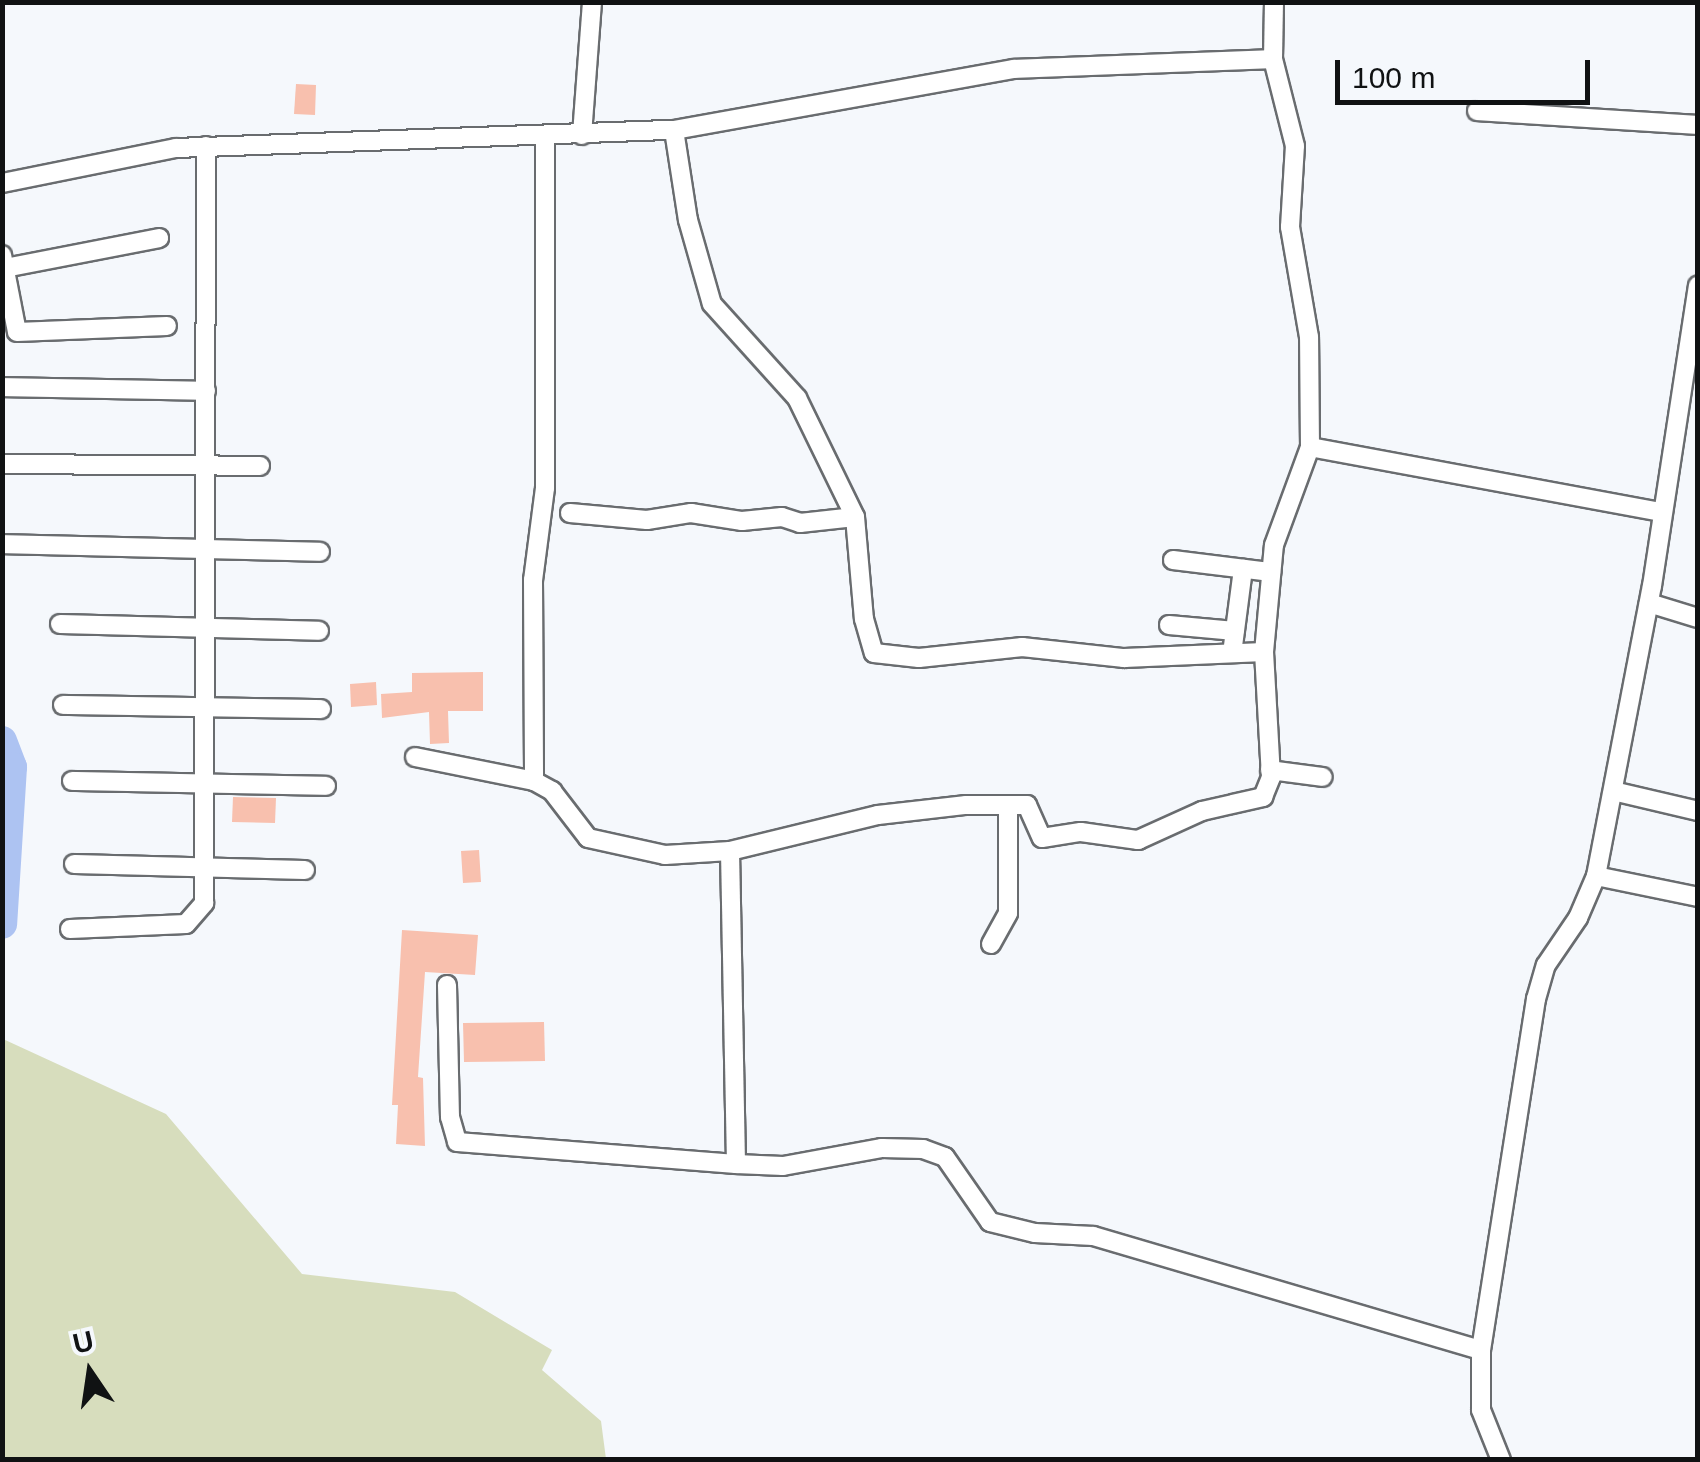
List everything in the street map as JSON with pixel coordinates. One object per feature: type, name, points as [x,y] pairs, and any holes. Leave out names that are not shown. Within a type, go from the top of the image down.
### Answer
[{"type":"street","points":[[582,134],[592,2]]},
{"type":"street","points":[[415,757],[534,782],[552,790],[588,838],[666,854],[730,851],[878,815],[1008,805],[1029,807],[1036,836],[1102,832],[1138,840],[1202,811],[1255,801],[1268,786],[1270,770],[1264,652],[1274,544],[1310,447],[1309,337],[1290,227],[1295,146],[1273,59],[1274,2]]},
{"type":"street","points":[[2,183],[206,146],[545,138],[674,130],[1014,69],[1273,59]]},
{"type":"street","points":[[1477,111],[1698,125]]},
{"type":"street","points":[[674,130],[691,234],[712,304],[797,398],[855,517],[864,619],[874,653],[909,658],[1022,648],[1124,658],[1264,652]]},
{"type":"street","points":[[534,782],[533,580],[545,488],[545,138]]},
{"type":"street","points":[[70,929],[186,924],[204,903],[208,550],[206,146]]},
{"type":"street","points":[[159,238],[4,262],[17,332],[167,326]]},
{"type":"street","points":[[1501,1460],[1481,1410],[1482,1350],[1539,981],[1596,876],[1648,603],[1698,286]]},
{"type":"street","points":[[2,386],[206,391]]},
{"type":"street","points":[[1310,447],[1660,512]]},
{"type":"street","points":[[2,464],[260,466]]},
{"type":"street","points":[[570,514],[646,520],[691,514],[742,520],[784,517],[800,523],[855,517]]},
{"type":"street","points":[[2,544],[320,552]]},
{"type":"street","points":[[1174,560],[1271,572]]},
{"type":"street","points":[[1169,625],[1234,638],[1243,569]]},
{"type":"street","points":[[1648,603],[1698,618]]},
{"type":"street","points":[[60,624],[319,631]]},
{"type":"street","points":[[63,705],[321,709]]},
{"type":"street","points":[[1270,770],[1323,777]]},
{"type":"street","points":[[72,781],[326,786]]},
{"type":"street","points":[[1613,791],[1698,811]]},
{"type":"street","points":[[991,944],[1008,913],[1008,805]]},
{"type":"street","points":[[730,851],[736,1164]]},
{"type":"street","points":[[74,864],[205,863],[306,870]]},
{"type":"street","points":[[1596,876],[1698,898]]},
{"type":"street","points":[[447,985],[450,1116],[457,1142],[783,1166],[882,1148],[923,1149],[946,1157],[990,1222],[1035,1234],[1093,1236],[1482,1350]]},
{"type":"green space","points":[[3,1039],[166,1114],[302,1274],[455,1292],[552,1350],[542,1370],[601,1421],[606,1459],[3,1459]]},
{"type":"building","points":[[296,84],[316,85],[315,115],[294,114]]},
{"type":"building","points":[[483,672],[483,711],[448,711],[449,743],[430,744],[429,712],[382,718],[381,694],[412,692],[412,673]]},
{"type":"building","points":[[376,682],[377,705],[351,707],[350,684]]},
{"type":"building","points":[[233,797],[276,798],[275,823],[232,822]]},
{"type":"building","points":[[479,850],[481,882],[463,883],[461,851]]},
{"type":"building","points":[[402,930],[478,935],[475,975],[425,972],[418,1077],[423,1078],[425,1146],[396,1144],[398,1105],[392,1105]]},
{"type":"building","points":[[544,1022],[545,1061],[464,1062],[463,1023]]},
{"type":"waterway","points":[[2,741],[12,767],[2,924]]}]
